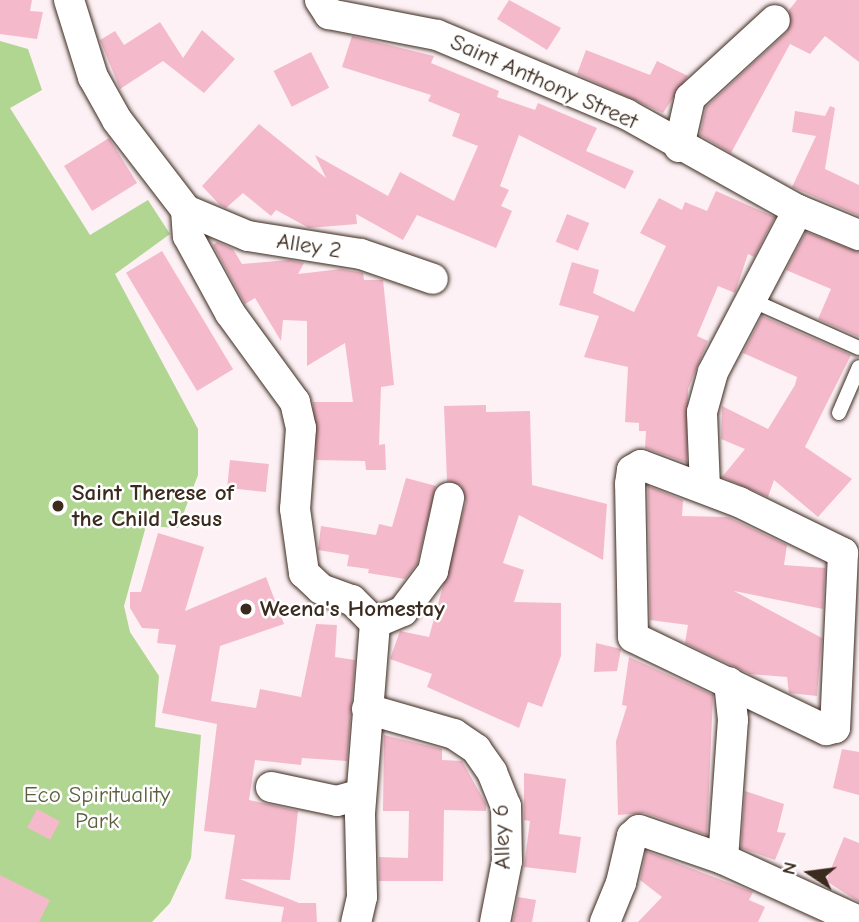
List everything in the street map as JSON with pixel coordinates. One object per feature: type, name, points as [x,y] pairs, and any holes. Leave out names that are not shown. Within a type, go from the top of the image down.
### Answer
[{"type":"street","points":[[69,0],[93,77],[111,109],[186,211],[188,236],[230,313],[295,402],[300,428],[295,509],[304,573],[321,589],[352,600],[374,623],[361,794],[362,897],[356,922]]},
{"type":"street","name":"Saint Anthony Street","points":[[320,0],[329,14],[437,35],[626,114],[679,147],[798,210],[859,235]]},
{"type":"street","points":[[679,147],[690,98],[775,20]]},
{"type":"street","points":[[705,488],[702,412],[713,372],[748,299],[798,210]]},
{"type":"street","name":"Alley 2","points":[[186,211],[248,236],[361,254],[433,279]]},
{"type":"street","points":[[651,467],[705,488],[843,553],[835,728],[826,730],[642,643],[631,627],[632,470],[651,467]]},
{"type":"street","points":[[374,623],[403,611],[433,571],[449,498]]},
{"type":"street","points":[[723,859],[733,720],[729,682]]},
{"type":"street","name":"Alley 6","points":[[367,709],[454,734],[476,749],[492,772],[506,806],[508,861],[495,922]]},
{"type":"street","points":[[271,787],[337,801],[361,794]]},
{"type":"street","points":[[605,922],[621,883],[632,836],[639,830],[723,859],[859,922]]},
{"type":"lane","points":[[748,299],[859,348]]},
{"type":"lane","points":[[839,413],[859,367]]},
{"type":"green space","name":"Eco Spirituality Park","points":[[0,41],[28,49],[42,90],[10,108],[90,235],[148,200],[170,234],[115,274],[198,429],[198,475],[178,528],[146,526],[124,606],[130,632],[159,676],[155,727],[201,735],[191,858],[170,903],[152,922],[0,922]]},
{"type":"building","points":[[0,0],[32,0],[30,11],[43,12],[37,39],[0,34]]},
{"type":"building","points":[[509,0],[561,28],[547,50],[497,19]]},
{"type":"building","points":[[797,0],[859,0],[859,62],[825,36],[810,54],[790,44],[731,153],[700,135],[706,107],[787,32],[789,10]]},
{"type":"building","points":[[160,22],[183,58],[202,30],[235,59],[204,93],[163,61],[120,89],[100,40],[115,31],[124,45]]},
{"type":"building","points":[[352,36],[434,56],[431,63],[499,91],[497,97],[535,110],[538,103],[597,128],[586,151],[634,171],[625,189],[519,135],[500,186],[509,190],[501,206],[512,211],[496,248],[417,215],[403,240],[356,214],[357,224],[309,228],[276,210],[271,216],[243,193],[226,208],[220,205],[202,186],[259,124],[326,178],[315,155],[388,196],[400,172],[454,201],[478,146],[452,136],[460,114],[428,101],[431,95],[342,67]]},
{"type":"building","points":[[586,50],[650,75],[657,61],[688,76],[663,113],[577,74]]},
{"type":"building","points":[[311,52],[329,88],[292,107],[274,71]]},
{"type":"building","points":[[830,106],[835,108],[825,169],[859,185],[859,216],[792,187],[816,136],[792,132],[795,111],[825,116]]},
{"type":"building","points":[[109,138],[137,183],[92,211],[64,166]]},
{"type":"building","points":[[716,191],[775,217],[754,257],[748,254],[735,293],[718,286],[697,336],[708,341],[688,389],[687,463],[645,448],[646,431],[639,431],[639,423],[625,422],[628,367],[584,357],[599,316],[559,305],[572,262],[599,270],[593,293],[634,312],[666,246],[640,233],[659,198],[682,210],[685,202],[707,211]]},
{"type":"building","points":[[567,214],[589,223],[578,251],[556,242]]},
{"type":"building","points":[[806,232],[859,252],[859,337],[818,319],[831,289],[786,270]]},
{"type":"building","points":[[217,242],[233,249],[242,264],[289,260],[304,263],[298,274],[341,269],[363,273],[364,280],[383,280],[394,385],[381,387],[379,445],[385,444],[386,470],[366,470],[365,461],[316,460],[313,402],[353,402],[345,343],[307,366],[307,321],[283,320],[281,341],[255,298],[245,304],[213,245]]},
{"type":"building","points":[[162,251],[233,369],[197,391],[126,273]]},
{"type":"building","points":[[762,316],[851,355],[805,447],[852,479],[818,517],[774,480],[768,497],[722,477],[745,449],[721,439],[722,406],[768,429],[795,385],[797,377],[743,353]]},
{"type":"building","points":[[486,405],[486,412],[530,411],[532,485],[607,504],[603,560],[519,515],[503,563],[524,570],[514,602],[561,603],[561,656],[542,707],[528,702],[519,728],[427,687],[432,674],[390,659],[400,631],[429,637],[466,502],[461,486],[447,481],[444,406]]},
{"type":"building","points":[[230,460],[269,464],[266,492],[227,488]]},
{"type":"building","points":[[406,478],[436,486],[417,564],[405,579],[368,573],[369,569],[347,566],[349,555],[318,550],[321,526],[376,535],[379,524],[392,527]]},
{"type":"building","points":[[648,486],[683,500],[682,516],[728,517],[787,545],[784,565],[825,568],[823,609],[734,591],[822,638],[817,696],[789,693],[787,677],[750,674],[685,643],[688,625],[650,620]]},
{"type":"building","points":[[158,533],[204,547],[185,611],[266,577],[284,624],[220,646],[211,701],[256,708],[260,689],[301,697],[316,624],[337,625],[335,657],[355,660],[347,761],[302,758],[301,765],[255,760],[249,800],[298,811],[294,849],[290,880],[240,879],[299,903],[316,903],[317,922],[281,922],[284,907],[225,899],[235,835],[204,831],[217,724],[162,713],[176,645],[157,643],[159,629],[142,628],[130,608],[130,592],[141,592]]},
{"type":"building","points":[[596,643],[621,649],[617,671],[594,672]]},
{"type":"building","points":[[629,657],[713,695],[707,835],[645,813],[618,815],[616,741],[627,706],[622,705]]},
{"type":"building","points":[[384,735],[442,749],[442,760],[462,761],[486,804],[486,811],[444,810],[443,881],[379,881],[379,857],[408,858],[409,811],[383,811]]},
{"type":"building","points":[[842,749],[859,752],[859,795],[833,788]]},
{"type":"building","points":[[524,773],[566,779],[559,834],[581,837],[576,873],[524,867],[530,821],[524,820]]},
{"type":"building","points":[[745,791],[784,804],[777,832],[786,833],[775,860],[741,848]]},
{"type":"building","points":[[37,809],[60,821],[50,840],[27,828]]},
{"type":"building","points":[[844,837],[859,843],[859,902],[826,881]]},
{"type":"building","points":[[646,851],[753,892],[749,900],[765,907],[758,922],[638,922],[662,897],[640,880]]},
{"type":"building","points":[[0,875],[50,900],[39,922],[0,922]]},
{"type":"building","points":[[518,897],[536,900],[532,922],[513,922]]},
{"type":"place","name":"Saint Therese of the Child Jesus","points":[[58,506]]},
{"type":"place","name":"Weena's Homestay","points":[[246,609]]}]
